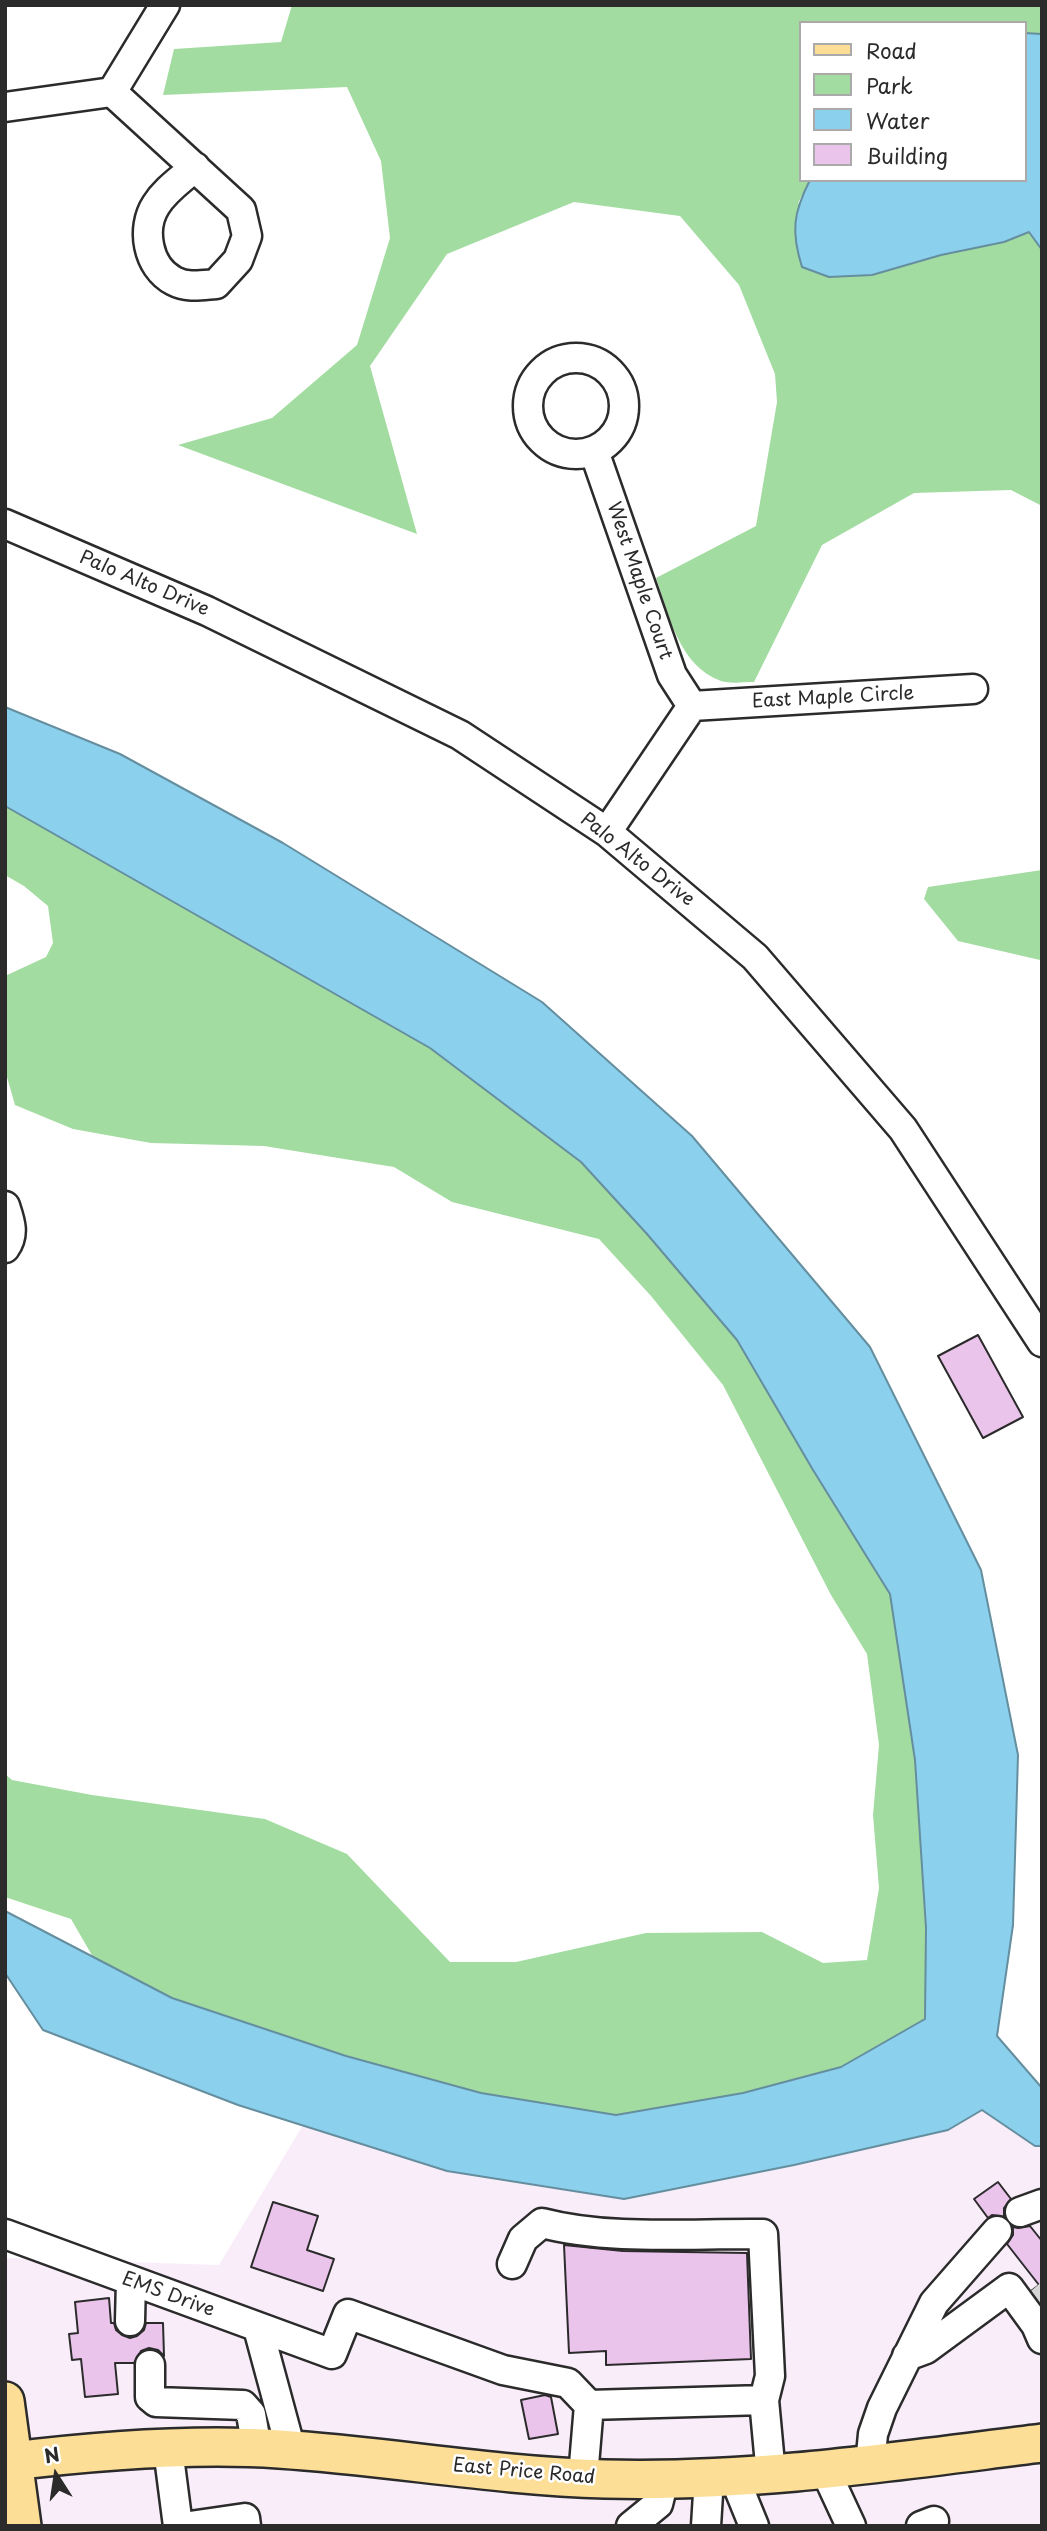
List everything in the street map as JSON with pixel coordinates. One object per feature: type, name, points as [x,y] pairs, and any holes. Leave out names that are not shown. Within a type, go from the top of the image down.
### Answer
[{"type":"main road","points":[[5,2401],[9,2462],[22,2526]]},
{"type":"main road","name":"East Price Road","points":[[9,2462],[121,2450],[274,2449],[528,2474],[664,2480],[825,2470],[1042,2443]]},
{"type":"street","points":[[112,92],[165,5]]},
{"type":"street","points":[[5,107],[112,92]]},
{"type":"street","points":[[112,92],[195,167]]},
{"type":"street","name":"West Maple Court","points":[[594,452],[672,675],[692,706]]},
{"type":"street","name":"Palo Alto Drive","points":[[5,524],[207,611],[460,735],[607,832],[755,957],[904,1129],[1042,1342]]},
{"type":"street","name":"East Maple Circle","points":[[692,706],[974,689]]},
{"type":"street","points":[[607,832],[692,706]]},
{"type":"street","points":[[5,1206],[12,1227],[9,1243],[5,1248]]},
{"type":"street","points":[[512,2264],[523,2239],[542,2223],[603,2233],[763,2234],[770,2376],[764,2400],[771,2474]]},
{"type":"street","points":[[870,2465],[873,2434],[882,2408],[934,2303],[997,2231]]},
{"type":"street","name":"EMS Drive","points":[[5,2235],[332,2354],[348,2314],[503,2370],[568,2383],[589,2405]]},
{"type":"street","points":[[140,2285],[140,2320]]},
{"type":"street","points":[[907,2356],[926,2349],[1021,2289],[1042,2337]]},
{"type":"street","points":[[258,2328],[276,2395],[274,2449]]},
{"type":"street","points":[[150,2365],[150,2398],[156,2402],[243,2405],[254,2398],[276,2395]]},
{"type":"street","points":[[583,2477],[589,2405],[764,2400]]},
{"type":"street","points":[[243,2405],[274,2449]]},
{"type":"street","points":[[168,2449],[178,2526]]},
{"type":"street","points":[[825,2470],[851,2526]]},
{"type":"street","points":[[706,2526],[722,2478]]},
{"type":"street","points":[[722,2478],[754,2526]]},
{"type":"street","points":[[631,2526],[658,2504],[664,2480]]},
{"type":"street","points":[[201,2525],[245,2518],[246,2526]]},
{"type":"shaded area","points":[[982,2110],[1035,2146],[1042,2146],[1042,2526],[5,2526],[5,2258],[219,2265],[303,2125],[447,2171],[624,2199],[794,2165],[948,2130]]},
{"type":"green space","points":[[292,5],[1042,5],[1042,34],[1026,33],[1026,21],[799,21],[799,182],[809,182],[798,203],[941,255],[1004,242],[1029,232],[1042,250],[1042,506],[1011,490],[914,493],[822,545],[754,682],[725,682],[707,674],[685,652],[671,623],[656,578],[756,526],[777,402],[775,374],[739,285],[680,216],[574,202],[447,254],[370,366],[417,534],[178,445],[272,418],[357,345],[390,238],[381,161],[347,87],[163,95],[174,49],[281,42]]},
{"type":"green space","points":[[5,806],[430,1048],[581,1162],[647,1234],[737,1340],[890,1594],[915,1760],[926,1928],[925,2019],[841,2067],[743,2093],[617,2115],[481,2093],[346,2056],[172,1998],[93,1957],[71,1919],[5,1897],[5,1774],[12,1780],[92,1795],[265,1819],[347,1854],[450,1962],[516,1962],[646,1933],[762,1932],[823,1963],[867,1960],[879,1888],[873,1815],[879,1745],[867,1654],[831,1595],[723,1385],[651,1296],[599,1239],[452,1202],[394,1167],[264,1146],[151,1143],[73,1129],[15,1105],[5,1070],[5,976],[46,957],[53,943],[48,906],[24,886],[5,875]]},
{"type":"green space","points":[[1042,870],[1040,960],[958,941],[924,899],[928,887]]},
{"type":"water","points":[[1026,33],[1042,34],[1042,250],[1029,232],[1004,242],[941,255],[872,275],[829,277],[802,267],[795,233],[800,203],[809,182],[1026,182]]},
{"type":"water","points":[[5,707],[120,754],[283,843],[542,1002],[692,1136],[870,1347],[981,1570],[1018,1755],[1013,1925],[997,2036],[1042,2088],[1042,2146],[1035,2146],[982,2110],[948,2130],[794,2165],[624,2199],[447,2171],[238,2105],[43,2030],[5,1973],[5,1911],[172,1998],[346,2056],[481,2093],[616,2115],[743,2093],[841,2067],[925,2019],[926,1928],[915,1760],[890,1594],[737,1340],[647,1234],[581,1162],[430,1048],[5,806]]},
{"type":"building","points":[[978,1335],[1023,1417],[983,1438],[938,1356]]},
{"type":"building","points":[[998,2182],[1011,2199],[1004,2208],[1004,2217],[992,2215],[988,2218],[974,2199]]},
{"type":"building","points":[[273,2202],[318,2216],[307,2250],[334,2259],[323,2291],[251,2267]]},
{"type":"building","points":[[1030,2226],[1042,2241],[1042,2305],[1031,2291],[1039,2285],[1007,2244],[1013,2235],[1013,2227]]},
{"type":"building","points":[[564,2245],[623,2251],[747,2253],[751,2359],[606,2365],[606,2351],[569,2353]]},
{"type":"building","points":[[109,2298],[111,2323],[114,2323],[116,2330],[122,2335],[130,2338],[137,2336],[144,2330],[146,2323],[163,2323],[164,2356],[158,2350],[149,2348],[141,2351],[134,2363],[115,2363],[118,2394],[85,2397],[81,2359],[72,2360],[69,2334],[78,2333],[75,2302]]},
{"type":"building","points":[[545,2395],[551,2397],[558,2434],[529,2439],[521,2400]]},
{"type":"tunnel","points":[[1032,2290],[1042,2302]]}]
